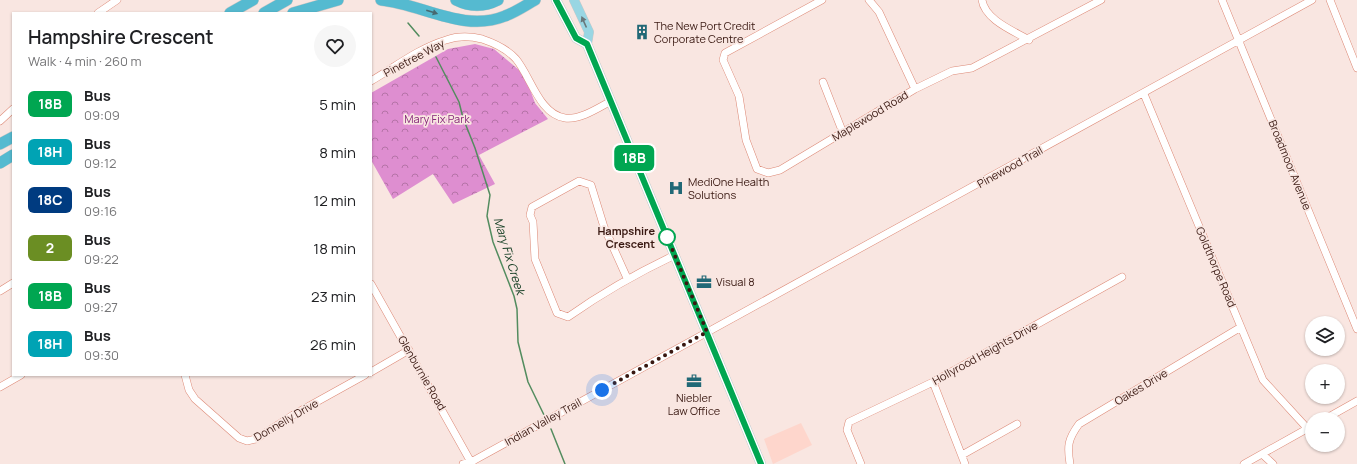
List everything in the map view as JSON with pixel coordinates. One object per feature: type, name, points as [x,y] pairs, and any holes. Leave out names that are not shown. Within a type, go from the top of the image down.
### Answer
[{"type":"highway","points":[[232,12],[254,0]]},
{"type":"highway","points":[[266,12],[287,0]]},
{"type":"highway","points":[[296,12],[338,0]]},
{"type":"highway","points":[[381,0],[394,1],[454,19],[479,21],[504,17],[535,0]]},
{"type":"highway","points":[[456,0],[472,6],[487,5],[498,0]]},
{"type":"highway","points":[[0,144],[12,138]]},
{"type":"highway","points":[[0,163],[12,156]]},
{"type":"main road","points":[[556,0],[576,38],[587,44]]},
{"type":"main road","points":[[574,0],[589,32],[587,44],[761,464]]},
{"type":"street","points":[[99,12],[117,0]]},
{"type":"street","name":"Maplewood Road","points":[[822,0],[725,53],[724,60],[739,96],[746,140],[757,169],[768,173],[780,170],[915,89],[952,71],[972,68],[1029,40],[1101,0]]},
{"type":"street","points":[[869,0],[879,12],[915,89]]},
{"type":"street","points":[[982,0],[990,15],[1001,25],[1029,40]]},
{"type":"street","name":"Broadmoor Avenue","points":[[1222,0],[1357,329]]},
{"type":"street","name":"Pinewood Trail","points":[[707,332],[1144,94],[1312,0]]},
{"type":"street","points":[[1330,0],[1354,50],[1357,68]]},
{"type":"street","name":"Pinetree Way","points":[[372,81],[433,45],[462,37],[475,38],[497,45],[515,58],[545,106],[555,115],[566,118],[576,117],[611,101]]},
{"type":"street","points":[[823,82],[843,133]]},
{"type":"street","name":"Goldthorpe Road","points":[[1144,94],[1263,380],[1305,422]]},
{"type":"street","points":[[0,121],[12,110]]},
{"type":"street","points":[[627,278],[604,227],[591,185],[579,181],[536,205],[531,211],[535,259],[549,297],[557,313],[568,317],[627,278],[675,255]]},
{"type":"street","name":"Hollyrood Heights Drive","points":[[861,464],[847,426],[849,422],[932,382],[1122,277]]},
{"type":"street","points":[[0,291],[12,284]]},
{"type":"street","name":"Glenburnie Road","points":[[372,286],[471,463]]},
{"type":"street","name":"Oakes Drive","points":[[1070,464],[1068,448],[1071,434],[1079,424],[1241,327]]},
{"type":"street","name":"Indian Valley Trail","points":[[463,464],[471,463],[707,332]]},
{"type":"street","points":[[372,371],[409,350]]},
{"type":"street","points":[[0,387],[19,376]]},
{"type":"street","name":"Donnelly Drive","points":[[184,376],[194,398],[239,438],[247,441],[256,439],[294,415],[363,376]]},
{"type":"street","points":[[932,382],[965,464]]},
{"type":"street","points":[[1338,412],[1357,402]]},
{"type":"street","points":[[962,456],[1017,424]]},
{"type":"street","points":[[1244,464],[1305,430]]},
{"type":"street","points":[[1262,454],[1273,464]]},
{"type":"shaded area","points":[[801,423],[812,445],[773,464],[764,439]]},
{"type":"green space","name":"Mary Fix Park","points":[[475,44],[494,49],[519,70],[528,84],[535,103],[548,119],[479,155],[495,184],[453,204],[433,174],[393,199],[372,162],[372,92],[448,49]]},
{"type":"waterway","name":"Mary Fix Creek","points":[[408,23],[419,36]]},
{"type":"waterway","name":"Mary Fix Creek","points":[[436,57],[459,102],[463,118],[475,148],[490,195],[487,216],[493,242],[514,296],[517,309],[518,342],[528,382],[545,417]]},
{"type":"waterway","name":"Mary Fix Creek","points":[[551,429],[565,464]]},
{"type":"bus line","name":"18B","points":[[556,0],[576,38],[587,44],[761,464]]},
{"type":"place","name":"The New Port Credit Corporate Centre","points":[[642,32]]},
{"type":"place","name":"MediOne Health Solutions","points":[[676,188]]},
{"type":"place","name":"Hampshire Crescent","points":[[667,237]]},
{"type":"place","name":"Visual 8","points":[[704,282]]},
{"type":"place","name":"Niebler Law Office","points":[[694,381]]},
{"type":"route","points":[[602,390],[707,332],[667,237]]}]
